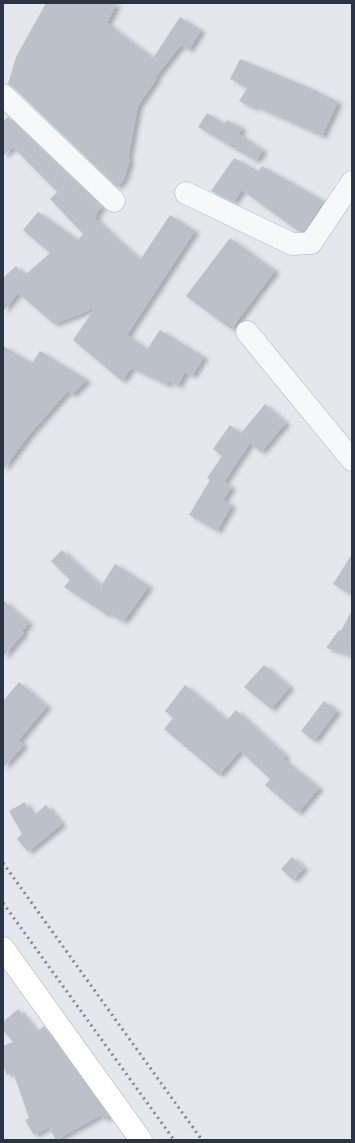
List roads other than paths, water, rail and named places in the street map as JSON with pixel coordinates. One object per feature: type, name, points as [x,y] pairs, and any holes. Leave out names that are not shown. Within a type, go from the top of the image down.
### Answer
[{"type":"street","points":[[3,95],[114,201]]},
{"type":"street","points":[[186,193],[292,244],[311,243],[352,182]]},
{"type":"street","points":[[247,332],[352,460]]},
{"type":"street","points":[[3,948],[141,1140]]},
{"type":"railway","points":[[3,863],[202,1140]]},
{"type":"railway","points":[[3,903],[174,1140]]}]
